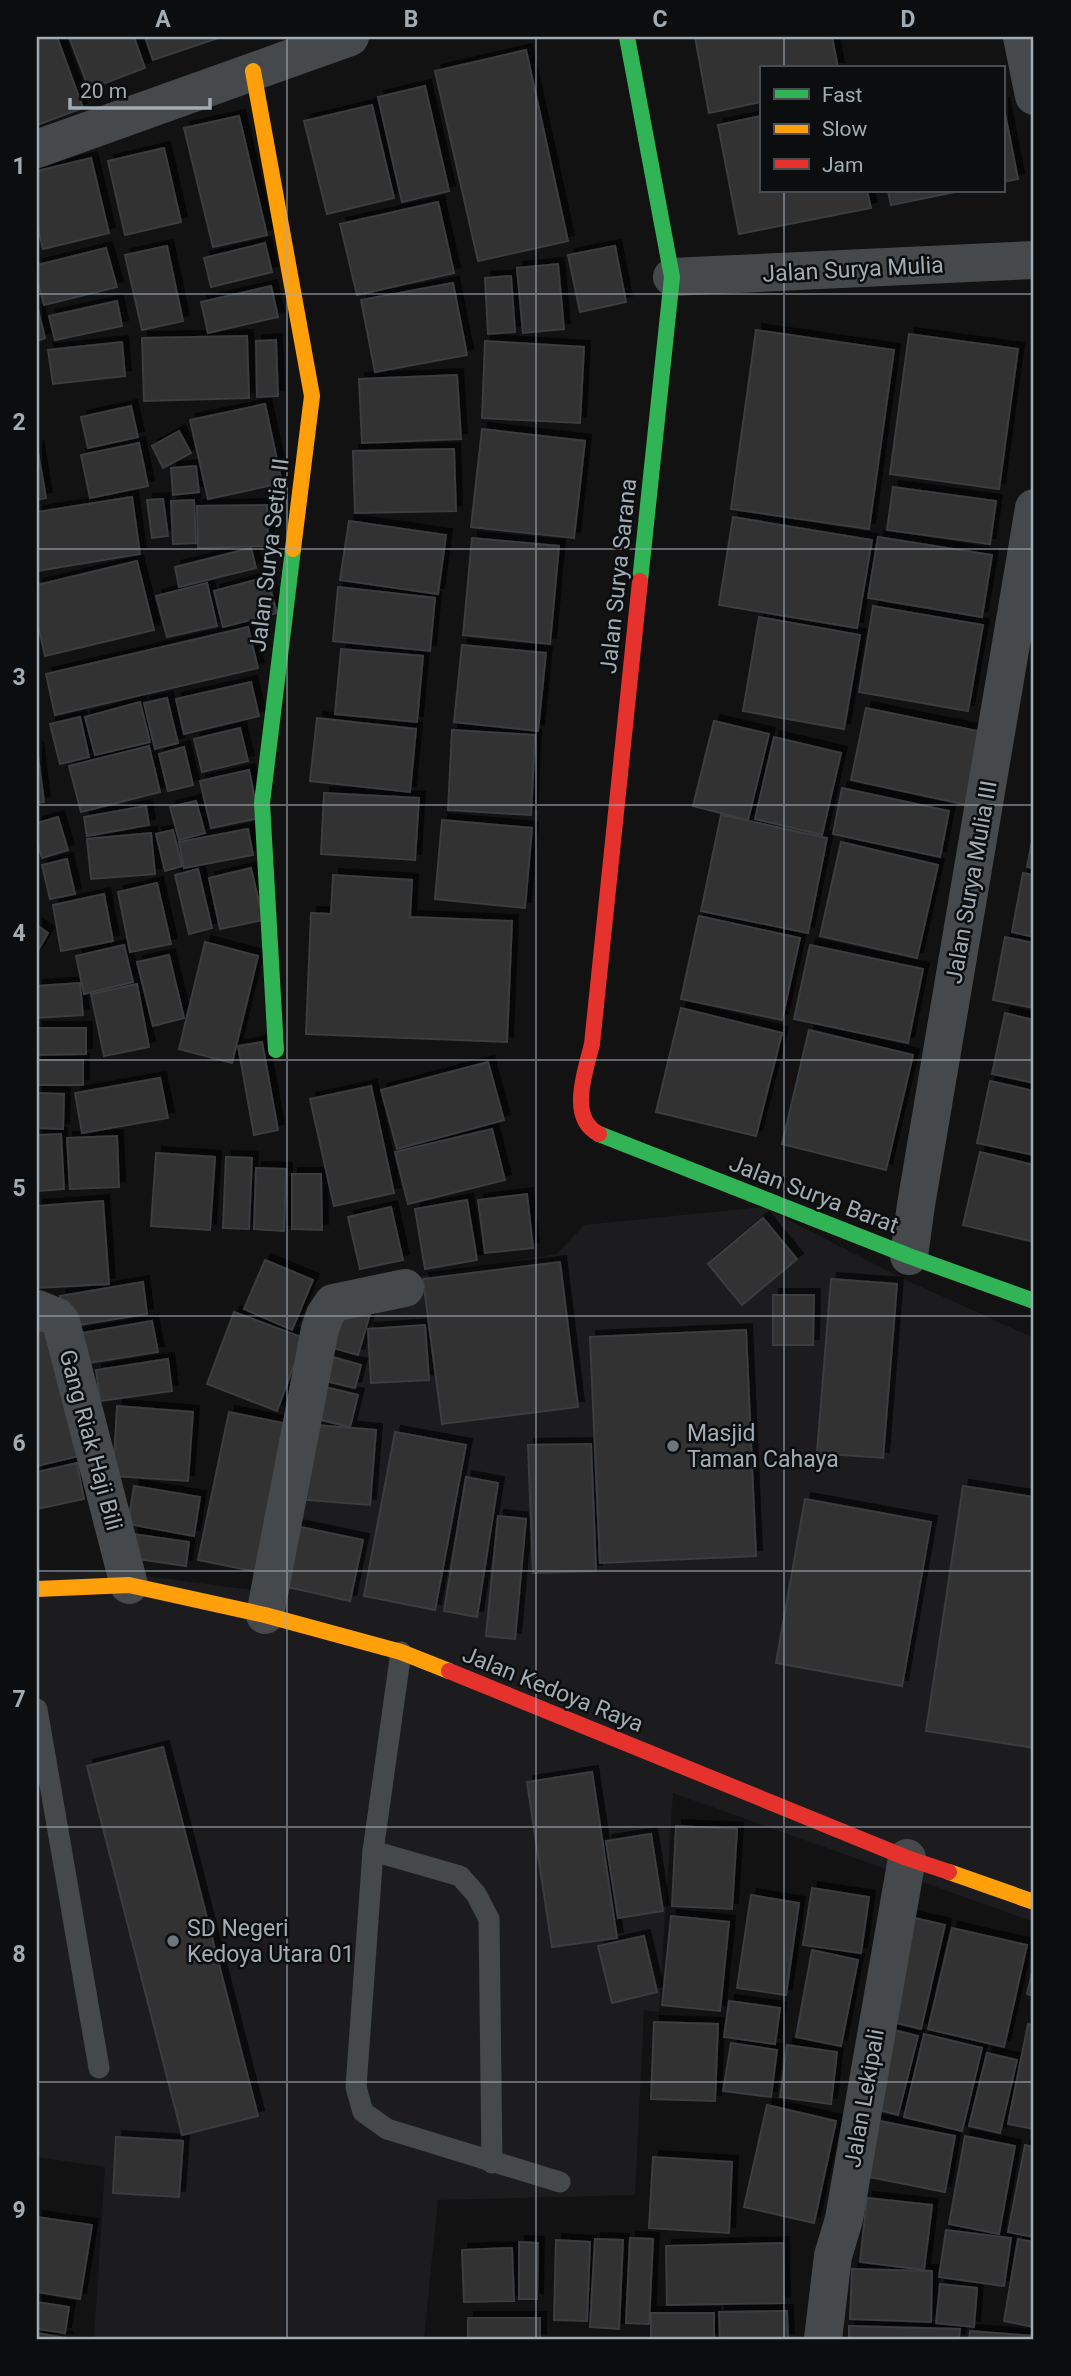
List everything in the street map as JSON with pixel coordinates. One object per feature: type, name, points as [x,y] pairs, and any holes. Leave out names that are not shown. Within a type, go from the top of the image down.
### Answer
[{"type":"street","points":[[37,149],[350,37]]},
{"type":"street","name":"Jalan Surya Sarana","points":[[584,1121],[580,1103],[592,1044],[671,277],[627,37]]},
{"type":"street","points":[[1022,37],[1034,96]]},
{"type":"street","name":"Jalan Surya Setia II","points":[[253,71],[312,396],[262,803],[276,1050]]},
{"type":"street","name":"Jalan Surya Mulia","points":[[671,277],[1034,260]]},
{"type":"street","name":"Jalan Surya Mulia III","points":[[909,1255],[1033,528]]},
{"type":"street","name":"Jalan Surya Barat","points":[[584,1121],[591,1130],[606,1138],[1034,1301]]},
{"type":"street","points":[[265,1615],[320,1329],[325,1315],[334,1303],[405,1288]]},
{"type":"street","name":"Gang Riak Haji Bili","points":[[37,1309],[57,1317],[61,1322],[129,1585]]},
{"type":"street","name":"Jalan Kedoya Raya","points":[[37,1589],[129,1585],[265,1615],[401,1652],[907,1858],[1034,1902]]},
{"type":"street","name":"Jalan Lekipali","points":[[824,2339],[833,2256],[844,2219],[907,1858]]},
{"type":"lane","points":[[401,1652],[373,1851],[356,2087],[363,2112],[387,2129],[560,2182]]},
{"type":"lane","points":[[37,1709],[99,2068]]},
{"type":"lane","points":[[373,1851],[460,1876],[476,1894],[489,1919],[492,2163]]},
{"type":"shaded area","points":[[763,1207],[904,1279],[1034,1338],[1034,1922],[673,1793],[659,2012],[644,2010],[635,2195],[438,2200],[424,2339],[94,2339],[105,2167],[37,2157],[37,1573],[100,1570],[274,1593],[325,1292],[557,1254],[584,1225]]},
{"type":"building","points":[[37,37],[57,37],[83,108],[37,125]]},
{"type":"building","points":[[69,37],[134,37],[145,68],[89,89]]},
{"type":"building","points":[[145,37],[221,37],[153,60]]},
{"type":"building","points":[[695,37],[832,37],[838,66],[760,66],[760,102],[709,113]]},
{"type":"building","points":[[526,50],[568,241],[478,261],[435,71]]},
{"type":"building","points":[[425,86],[449,191],[402,202],[378,97]]},
{"type":"building","points":[[372,105],[394,198],[327,214],[304,121]]},
{"type":"building","points":[[1004,108],[1018,179],[1004,182]]},
{"type":"building","points":[[239,116],[267,235],[213,247],[184,128]]},
{"type":"building","points":[[760,116],[760,192],[867,192],[871,208],[739,234],[718,125]]},
{"type":"building","points":[[164,148],[181,222],[125,235],[108,161]]},
{"type":"building","points":[[91,158],[109,233],[43,249],[37,224],[37,171]]},
{"type":"building","points":[[888,192],[955,192],[891,205]]},
{"type":"building","points":[[438,202],[454,273],[357,295],[340,224]]},
{"type":"building","points":[[265,243],[272,272],[211,287],[204,258]]},
{"type":"building","points":[[167,246],[183,321],[142,330],[125,255]]},
{"type":"building","points":[[615,246],[626,302],[580,312],[568,255]]},
{"type":"building","points":[[106,248],[117,287],[44,305],[37,278],[37,265]]},
{"type":"building","points":[[558,264],[564,329],[523,333],[517,268]]},
{"type":"building","points":[[511,276],[515,332],[488,334],[485,278]]},
{"type":"building","points":[[453,283],[467,355],[375,372],[361,300]]},
{"type":"building","points":[[271,286],[278,317],[208,333],[201,302]]},
{"type":"building","points":[[117,301],[122,326],[55,340],[49,316]]},
{"type":"building","points":[[37,305],[45,338],[37,341]]},
{"type":"building","points":[[756,330],[894,350],[869,529],[731,509]]},
{"type":"building","points":[[909,334],[1018,349],[999,489],[890,474]]},
{"type":"building","points":[[247,336],[249,398],[144,401],[142,338]]},
{"type":"building","points":[[276,340],[278,396],[257,397],[256,341]]},
{"type":"building","points":[[485,341],[584,347],[580,423],[482,418]]},
{"type":"building","points":[[122,342],[125,376],[53,384],[48,350]]},
{"type":"building","points":[[457,375],[461,439],[362,443],[359,379]]},
{"type":"building","points":[[265,404],[282,483],[208,499],[190,420]]},
{"type":"building","points":[[131,406],[138,437],[88,448],[81,417]]},
{"type":"building","points":[[482,429],[585,441],[574,538],[471,527]]},
{"type":"building","points":[[179,431],[191,453],[163,468],[152,446]]},
{"type":"building","points":[[139,443],[148,486],[90,498],[81,455]]},
{"type":"building","points":[[37,446],[46,498],[37,500]]},
{"type":"building","points":[[454,449],[456,511],[355,513],[353,451]]},
{"type":"building","points":[[196,466],[199,492],[173,495],[171,468]]},
{"type":"building","points":[[893,487],[996,501],[990,544],[887,530]]},
{"type":"building","points":[[132,497],[140,554],[37,571],[37,512]]},
{"type":"building","points":[[163,499],[168,536],[152,538],[147,500]]},
{"type":"building","points":[[194,500],[196,543],[173,544],[171,501]]},
{"type":"building","points":[[267,505],[268,546],[198,548],[197,506]]},
{"type":"building","points":[[733,517],[872,540],[857,628],[719,605]]},
{"type":"building","points":[[349,521],[446,535],[438,594],[340,580]]},
{"type":"building","points":[[878,537],[992,555],[982,617],[868,598]]},
{"type":"building","points":[[472,538],[559,546],[550,644],[463,635]]},
{"type":"building","points":[[251,548],[256,568],[179,587],[175,567]]},
{"type":"building","points":[[137,561],[154,630],[45,656],[37,620],[37,585]]},
{"type":"building","points":[[267,577],[277,613],[223,627],[214,591]]},
{"type":"building","points":[[207,583],[217,626],[167,637],[156,596]]},
{"type":"building","points":[[338,587],[435,598],[430,651],[333,641]]},
{"type":"building","points":[[873,606],[983,625],[968,711],[859,692]]},
{"type":"building","points":[[759,617],[860,635],[844,729],[743,711]]},
{"type":"building","points":[[248,627],[258,668],[55,715],[46,674]]},
{"type":"building","points":[[462,645],[546,653],[538,731],[454,722]]},
{"type":"building","points":[[341,649],[423,656],[417,722],[335,714]]},
{"type":"building","points":[[251,682],[259,716],[184,734],[176,699]]},
{"type":"building","points":[[167,698],[178,743],[155,749],[144,703]]},
{"type":"building","points":[[140,702],[150,742],[95,755],[85,717]]},
{"type":"building","points":[[866,708],[987,733],[972,806],[851,780]]},
{"type":"building","points":[[80,717],[89,757],[60,764],[50,724]]},
{"type":"building","points":[[317,718],[416,729],[410,792],[310,781]]},
{"type":"building","points":[[714,721],[769,734],[748,820],[693,806]]},
{"type":"building","points":[[240,728],[248,761],[202,772],[194,739]]},
{"type":"building","points":[[452,730],[535,735],[531,815],[448,810]]},
{"type":"building","points":[[774,737],[841,753],[822,835],[755,819]]},
{"type":"building","points":[[149,746],[160,792],[81,812],[69,766]]},
{"type":"building","points":[[184,747],[193,785],[168,791],[159,754]]},
{"type":"building","points":[[37,748],[44,802],[37,803]]},
{"type":"building","points":[[249,770],[259,818],[211,828],[200,781]]},
{"type":"building","points":[[842,788],[949,811],[940,857],[833,834]]},
{"type":"building","points":[[324,793],[419,798],[415,860],[321,854]]},
{"type":"building","points":[[196,801],[205,833],[179,840],[170,807]]},
{"type":"building","points":[[146,806],[149,825],[87,836],[84,817]]},
{"type":"building","points":[[721,815],[827,838],[808,933],[701,911]]},
{"type":"building","points":[[58,817],[68,850],[42,858],[37,840],[37,823]]},
{"type":"building","points":[[442,820],[532,828],[525,908],[435,899]]},
{"type":"building","points":[[248,829],[253,855],[184,868],[179,842]]},
{"type":"building","points":[[173,830],[182,866],[165,871],[156,834]]},
{"type":"building","points":[[1034,831],[1034,868],[1027,867]]},
{"type":"building","points":[[151,833],[155,874],[91,879],[87,839]]},
{"type":"building","points":[[841,842],[938,865],[917,958],[820,936]]},
{"type":"building","points":[[67,859],[75,894],[50,899],[42,865]]},
{"type":"building","points":[[251,868],[263,920],[220,929],[209,878]]},
{"type":"building","points":[[198,869],[212,928],[189,934],[175,875]]},
{"type":"building","points":[[1023,873],[1034,875],[1034,937],[1012,932]]},
{"type":"building","points":[[333,875],[412,880],[410,917],[512,921],[507,1042],[306,1034],[311,913],[331,914]]},
{"type":"building","points":[[157,883],[171,944],[130,952],[118,892]]},
{"type":"building","points":[[104,894],[113,941],[61,951],[53,905]]},
{"type":"building","points":[[699,916],[800,938],[782,1020],[681,999]]},
{"type":"building","points":[[37,925],[48,933],[37,952]]},
{"type":"building","points":[[1005,937],[1034,943],[1034,1008],[993,1000]]},
{"type":"building","points":[[205,942],[258,956],[232,1063],[179,1049]]},
{"type":"building","points":[[124,945],[133,982],[84,994],[76,956]]},
{"type":"building","points":[[810,945],[923,969],[908,1043],[794,1019]]},
{"type":"building","points":[[169,955],[184,1018],[153,1026],[137,962]]},
{"type":"building","points":[[80,983],[83,1015],[37,1018],[37,986]]},
{"type":"building","points":[[137,984],[149,1047],[104,1056],[91,994]]},
{"type":"building","points":[[681,1008],[782,1033],[756,1136],[656,1112]]},
{"type":"building","points":[[1005,1013],[1034,1020],[1034,1083],[992,1074]]},
{"type":"building","points":[[37,1028],[86,1028],[86,1054],[38,1055]]},
{"type":"building","points":[[809,1030],[913,1055],[886,1170],[782,1144]]},
{"type":"building","points":[[262,1042],[278,1130],[254,1135],[238,1046]]},
{"type":"building","points":[[37,1060],[83,1060],[83,1085],[37,1085]]},
{"type":"building","points":[[488,1062],[504,1120],[397,1149],[381,1090]]},
{"type":"building","points":[[160,1078],[168,1118],[82,1133],[75,1093]]},
{"type":"building","points":[[990,1081],[1034,1091],[1034,1155],[977,1143]]},
{"type":"building","points":[[371,1086],[394,1193],[334,1206],[310,1099]]},
{"type":"building","points":[[37,1093],[64,1094],[63,1129],[37,1128]]},
{"type":"building","points":[[492,1129],[505,1180],[408,1204],[395,1152]]},
{"type":"building","points":[[61,1134],[64,1189],[37,1191],[37,1135]]},
{"type":"building","points":[[117,1136],[119,1187],[70,1189],[67,1138]]},
{"type":"building","points":[[980,1152],[1034,1165],[1034,1242],[963,1225]]},
{"type":"building","points":[[156,1153],[215,1157],[210,1230],[151,1226]]},
{"type":"building","points":[[226,1157],[252,1158],[249,1229],[223,1228]]},
{"type":"building","points":[[256,1168],[286,1169],[284,1231],[254,1229]]},
{"type":"building","points":[[292,1174],[321,1174],[322,1230],[292,1229]]},
{"type":"building","points":[[527,1194],[533,1248],[485,1253],[478,1200]]},
{"type":"building","points":[[467,1200],[477,1260],[425,1269],[415,1209]]},
{"type":"building","points":[[103,1201],[109,1284],[37,1288],[37,1206]]},
{"type":"building","points":[[391,1207],[403,1260],[360,1269],[348,1217]]},
{"type":"building","points":[[763,1218],[797,1259],[742,1305],[708,1264]]},
{"type":"building","points":[[265,1260],[313,1280],[292,1330],[244,1309]]},
{"type":"building","points":[[560,1262],[578,1407],[442,1424],[423,1279]]},
{"type":"building","points":[[831,1279],[897,1284],[883,1458],[817,1453]]},
{"type":"building","points":[[143,1282],[147,1314],[66,1327],[60,1296]]},
{"type":"building","points":[[773,1295],[814,1295],[813,1345],[773,1345]]},
{"type":"building","points":[[339,1304],[370,1314],[358,1355],[327,1346]]},
{"type":"building","points":[[234,1312],[304,1338],[277,1411],[207,1384]]},
{"type":"building","points":[[152,1321],[158,1352],[82,1364],[76,1334]]},
{"type":"building","points":[[425,1325],[429,1380],[371,1383],[368,1329]]},
{"type":"building","points":[[54,1328],[83,1455],[37,1466],[37,1332]]},
{"type":"building","name":"Masjid Taman Cahaya","points":[[746,1330],[756,1556],[600,1563],[590,1337]]},
{"type":"building","points":[[322,1354],[361,1365],[355,1388],[317,1379]]},
{"type":"building","points":[[168,1359],[172,1391],[100,1401],[96,1370]]},
{"type":"building","points":[[313,1384],[358,1395],[350,1427],[305,1416]]},
{"type":"building","points":[[117,1406],[193,1412],[188,1481],[113,1476]]},
{"type":"building","points":[[229,1412],[298,1426],[267,1574],[198,1560]]},
{"type":"building","points":[[303,1424],[376,1430],[370,1505],[297,1499]]},
{"type":"building","points":[[395,1432],[466,1445],[435,1610],[364,1596]]},
{"type":"building","points":[[591,1444],[596,1571],[533,1573],[528,1445]]},
{"type":"building","points":[[77,1463],[84,1499],[37,1509],[37,1472]]},
{"type":"building","points":[[466,1477],[498,1483],[477,1617],[444,1611]]},
{"type":"building","points":[[134,1486],[200,1497],[194,1536],[128,1524]]},
{"type":"building","points":[[963,1486],[1034,1497],[1034,1748],[926,1731]]},
{"type":"building","points":[[805,1499],[931,1522],[902,1686],[776,1663]]},
{"type":"building","points":[[498,1516],[526,1519],[515,1639],[486,1636]]},
{"type":"building","points":[[296,1526],[363,1540],[350,1601],[283,1586]]},
{"type":"building","points":[[133,1534],[189,1542],[186,1566],[130,1558]]},
{"type":"building","name":"SD Negeri Kedoya Utara 01","points":[[163,1747],[258,2116],[182,2135],[87,1766]]},
{"type":"building","points":[[592,1772],[617,1938],[552,1947],[527,1782]]},
{"type":"building","points":[[676,1826],[737,1829],[732,1909],[672,1906]]},
{"type":"building","points":[[651,1834],[663,1911],[618,1918],[606,1841]]},
{"type":"building","points":[[812,1888],[869,1897],[861,1953],[803,1945]]},
{"type":"building","points":[[751,1895],[799,1903],[786,1995],[737,1988]]},
{"type":"building","points":[[671,1916],[729,1922],[720,2011],[662,2005]]},
{"type":"building","points":[[910,1917],[945,1925],[921,2029],[888,2021]]},
{"type":"building","points":[[952,1928],[1027,1945],[1004,2047],[928,2029]]},
{"type":"building","points":[[644,1936],[657,1992],[612,2003],[598,1946]]},
{"type":"building","points":[[812,1950],[858,1960],[841,2046],[796,2037]]},
{"type":"building","points":[[1034,1964],[1034,1996],[1027,1994]]},
{"type":"building","points":[[729,2001],[780,2008],[775,2044],[724,2037]]},
{"type":"building","points":[[654,2022],[718,2024],[715,2101],[651,2099]]},
{"type":"building","points":[[1028,2024],[1034,2026],[1034,2129],[1008,2124]]},
{"type":"building","points":[[890,2029],[918,2036],[898,2115],[872,2108]]},
{"type":"building","points":[[924,2034],[982,2048],[962,2131],[904,2117]]},
{"type":"building","points":[[731,2043],[777,2050],[771,2097],[723,2091]]},
{"type":"building","points":[[787,2045],[837,2052],[831,2104],[780,2097]]},
{"type":"building","points":[[987,2053],[1017,2060],[1000,2133],[969,2126]]},
{"type":"building","points":[[767,2105],[836,2121],[814,2223],[744,2207]]},
{"type":"building","points":[[875,2120],[955,2136],[945,2192],[864,2176]]},
{"type":"building","points":[[965,2136],[1015,2146],[999,2234],[949,2224]]},
{"type":"building","points":[[116,2137],[183,2141],[179,2197],[113,2193]]},
{"type":"building","points":[[1025,2145],[1034,2147],[1034,2237],[1008,2232]]},
{"type":"building","points":[[653,2157],[732,2162],[729,2233],[649,2228]]},
{"type":"building","points":[[867,2198],[932,2205],[924,2270],[860,2262]]},
{"type":"building","points":[[37,2217],[92,2225],[80,2299],[37,2292]]},
{"type":"building","points":[[946,2230],[1011,2238],[1004,2286],[939,2277]]},
{"type":"building","points":[[630,2238],[653,2239],[649,2324],[626,2323]]},
{"type":"building","points":[[595,2239],[623,2240],[619,2329],[590,2327]]},
{"type":"building","points":[[1018,2239],[1034,2242],[1034,2327],[1004,2321]]},
{"type":"building","points":[[556,2240],[590,2242],[587,2321],[554,2320]]},
{"type":"building","points":[[519,2242],[538,2243],[537,2299],[519,2299]]},
{"type":"building","points":[[783,2243],[784,2303],[667,2305],[666,2246]]},
{"type":"building","points":[[512,2248],[514,2301],[464,2302],[462,2250]]},
{"type":"building","points":[[852,2269],[932,2271],[931,2322],[850,2319]]},
{"type":"building","points":[[940,2284],[977,2288],[974,2327],[936,2323]]},
{"type":"building","points":[[37,2302],[69,2307],[65,2333],[37,2329]]},
{"type":"building","points":[[787,2311],[788,2339],[720,2339],[719,2312]]},
{"type":"building","points":[[651,2313],[714,2313],[714,2339],[651,2339]]},
{"type":"building","points":[[468,2318],[540,2318],[540,2339],[468,2339]]},
{"type":"building","points":[[849,2326],[960,2329],[959,2339],[849,2339]]},
{"type":"building","points":[[970,2331],[1034,2336],[1034,2339],[969,2339]]},
{"type":"building","points":[[37,2333],[67,2338],[67,2339],[37,2339]]},
{"type":"traffic: fast","points":[[627,37],[672,277],[640,581]]},
{"type":"traffic: fast","points":[[276,1050],[262,803],[293,549]]},
{"type":"traffic: fast","points":[[599,1134],[909,1256],[1034,1301]]},
{"type":"traffic: slow","points":[[253,71],[312,396],[293,549]]},
{"type":"traffic: slow","points":[[37,1589],[129,1585],[265,1615],[401,1652],[449,1671]]},
{"type":"traffic: slow","points":[[949,1872],[1034,1902]]},
{"type":"traffic: jam","points":[[599,1134],[589,1127],[584,1117],[581,1093],[592,1044],[640,581]]},
{"type":"traffic: jam","points":[[449,1671],[907,1858],[949,1872]]},
{"type":"place","name":"Masjid Taman Cahaya","points":[[673,1446]]},
{"type":"place","name":"SD Negeri Kedoya Utara 01","points":[[173,1941]]}]
